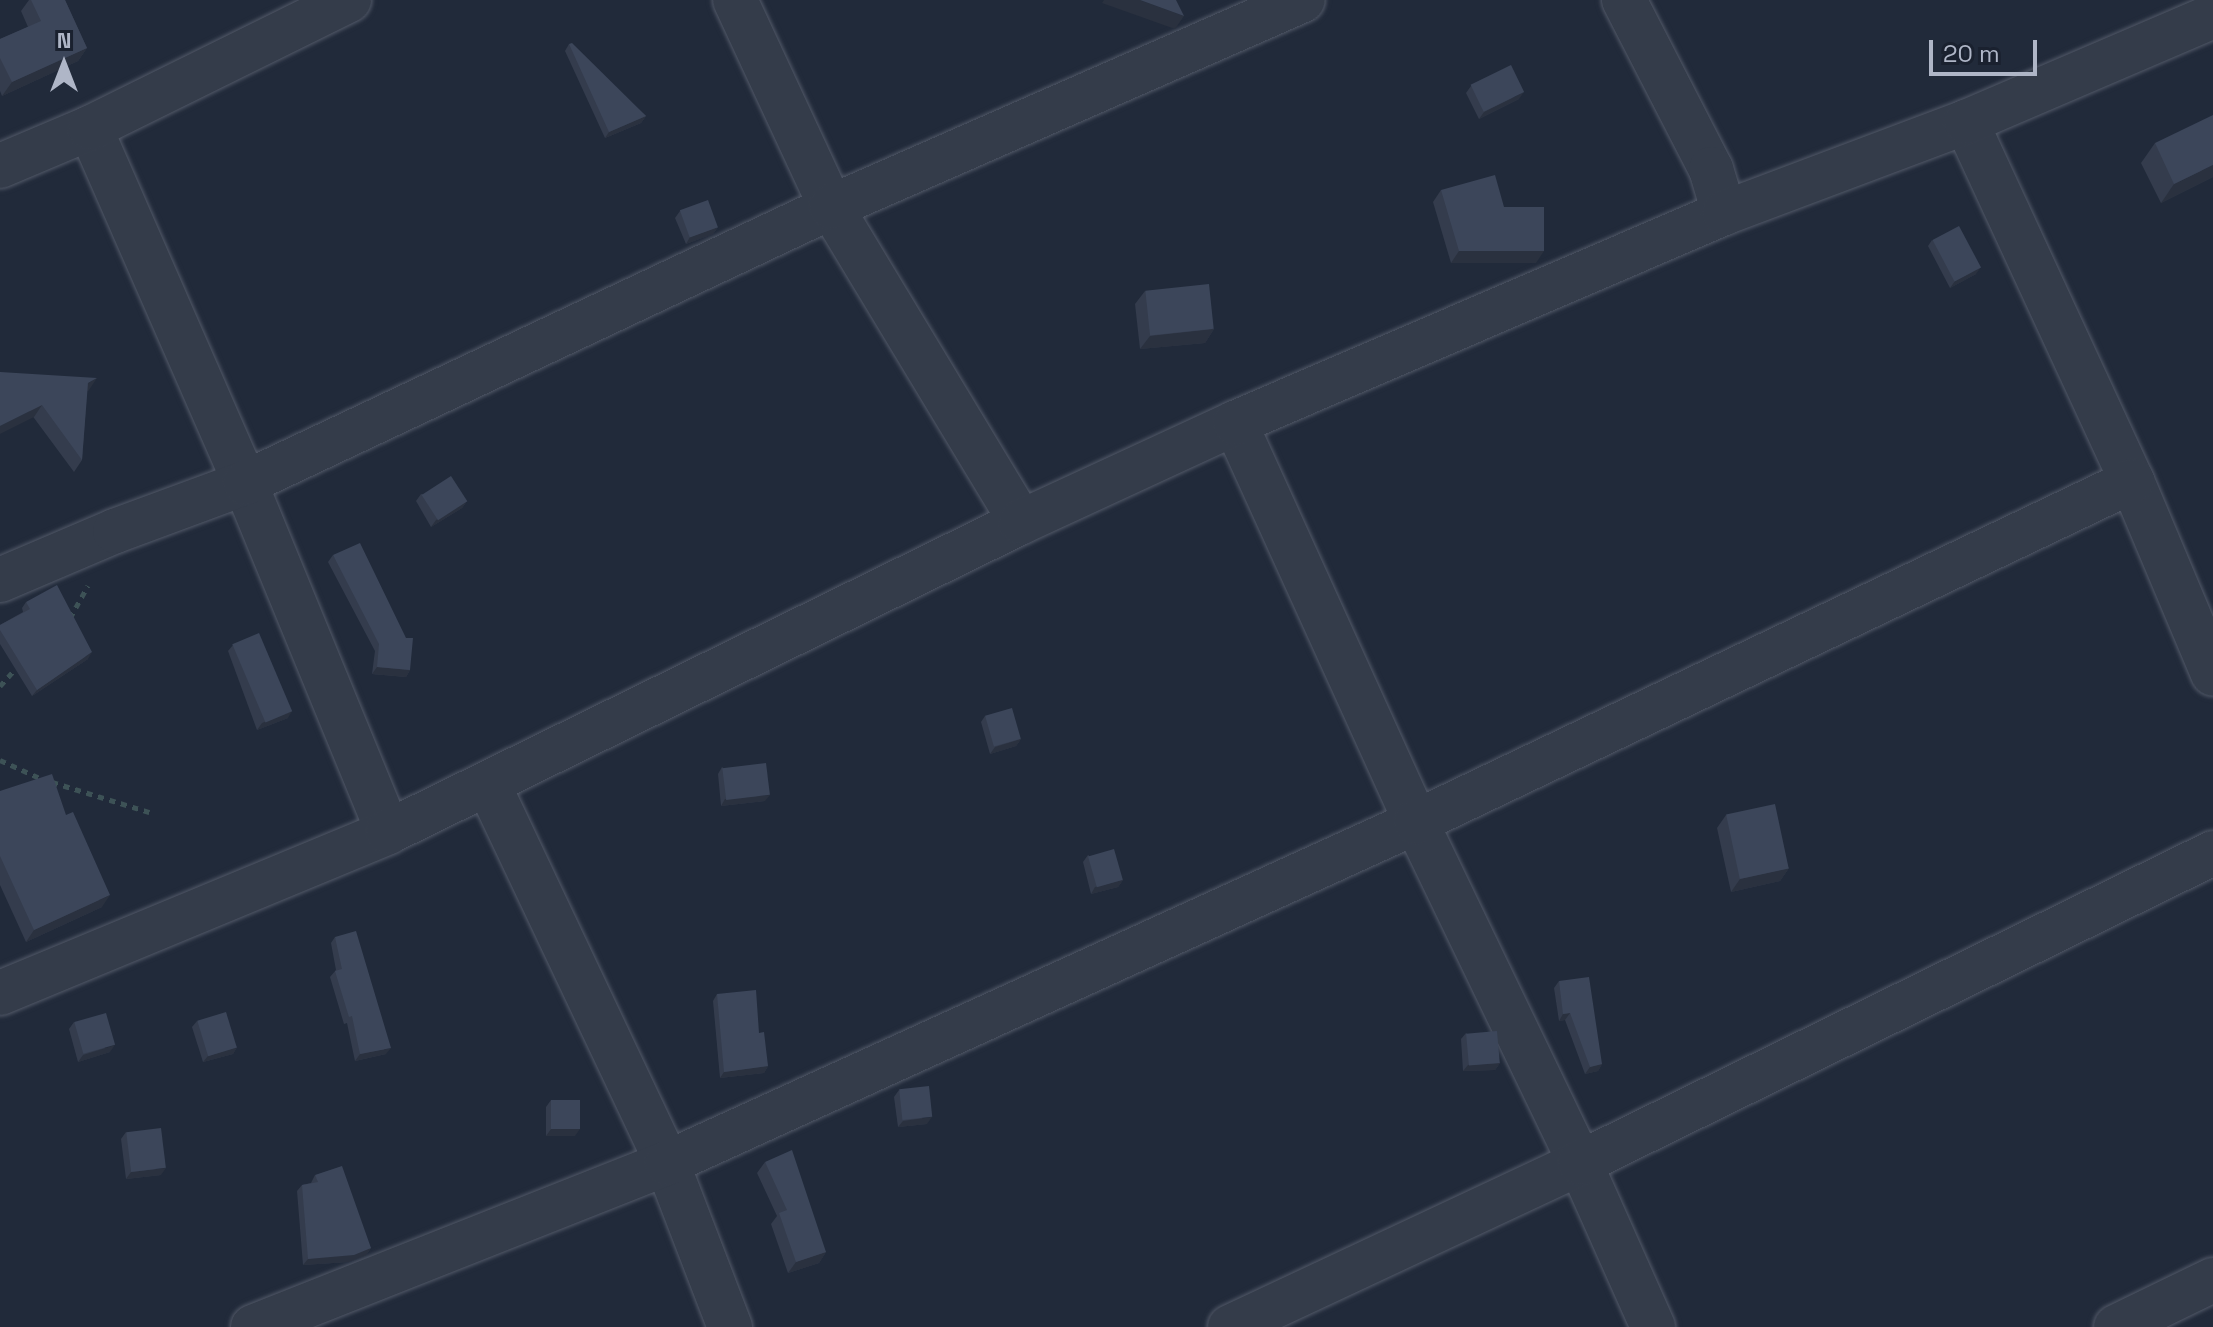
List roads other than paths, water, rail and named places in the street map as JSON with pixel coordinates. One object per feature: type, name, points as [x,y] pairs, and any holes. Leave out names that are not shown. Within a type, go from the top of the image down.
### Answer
[{"type":"street","points":[[735,0],[831,207],[1021,522]]},
{"type":"street","points":[[0,580],[115,531],[245,483],[831,207],[1303,0]]},
{"type":"street","points":[[1624,0],[1711,169],[1724,213]]},
{"type":"street","points":[[0,166],[90,128],[324,5]]},
{"type":"street","points":[[0,993],[388,832],[1021,522],[1235,423],[1724,213],[1966,122],[2213,16]]},
{"type":"street","points":[[1966,122],[2132,481],[2213,674]]},
{"type":"street","points":[[90,128],[245,483],[388,832]]},
{"type":"street","points":[[1235,423],[1416,822],[1580,1163],[1653,1327]]},
{"type":"street","points":[[253,1327],[667,1163],[1416,822],[2132,481]]},
{"type":"street","points":[[488,784],[667,1163],[730,1327]]},
{"type":"street","points":[[1230,1327],[1580,1163],[2213,853]]},
{"type":"street","points":[[2116,1327],[2213,1280]]}]
